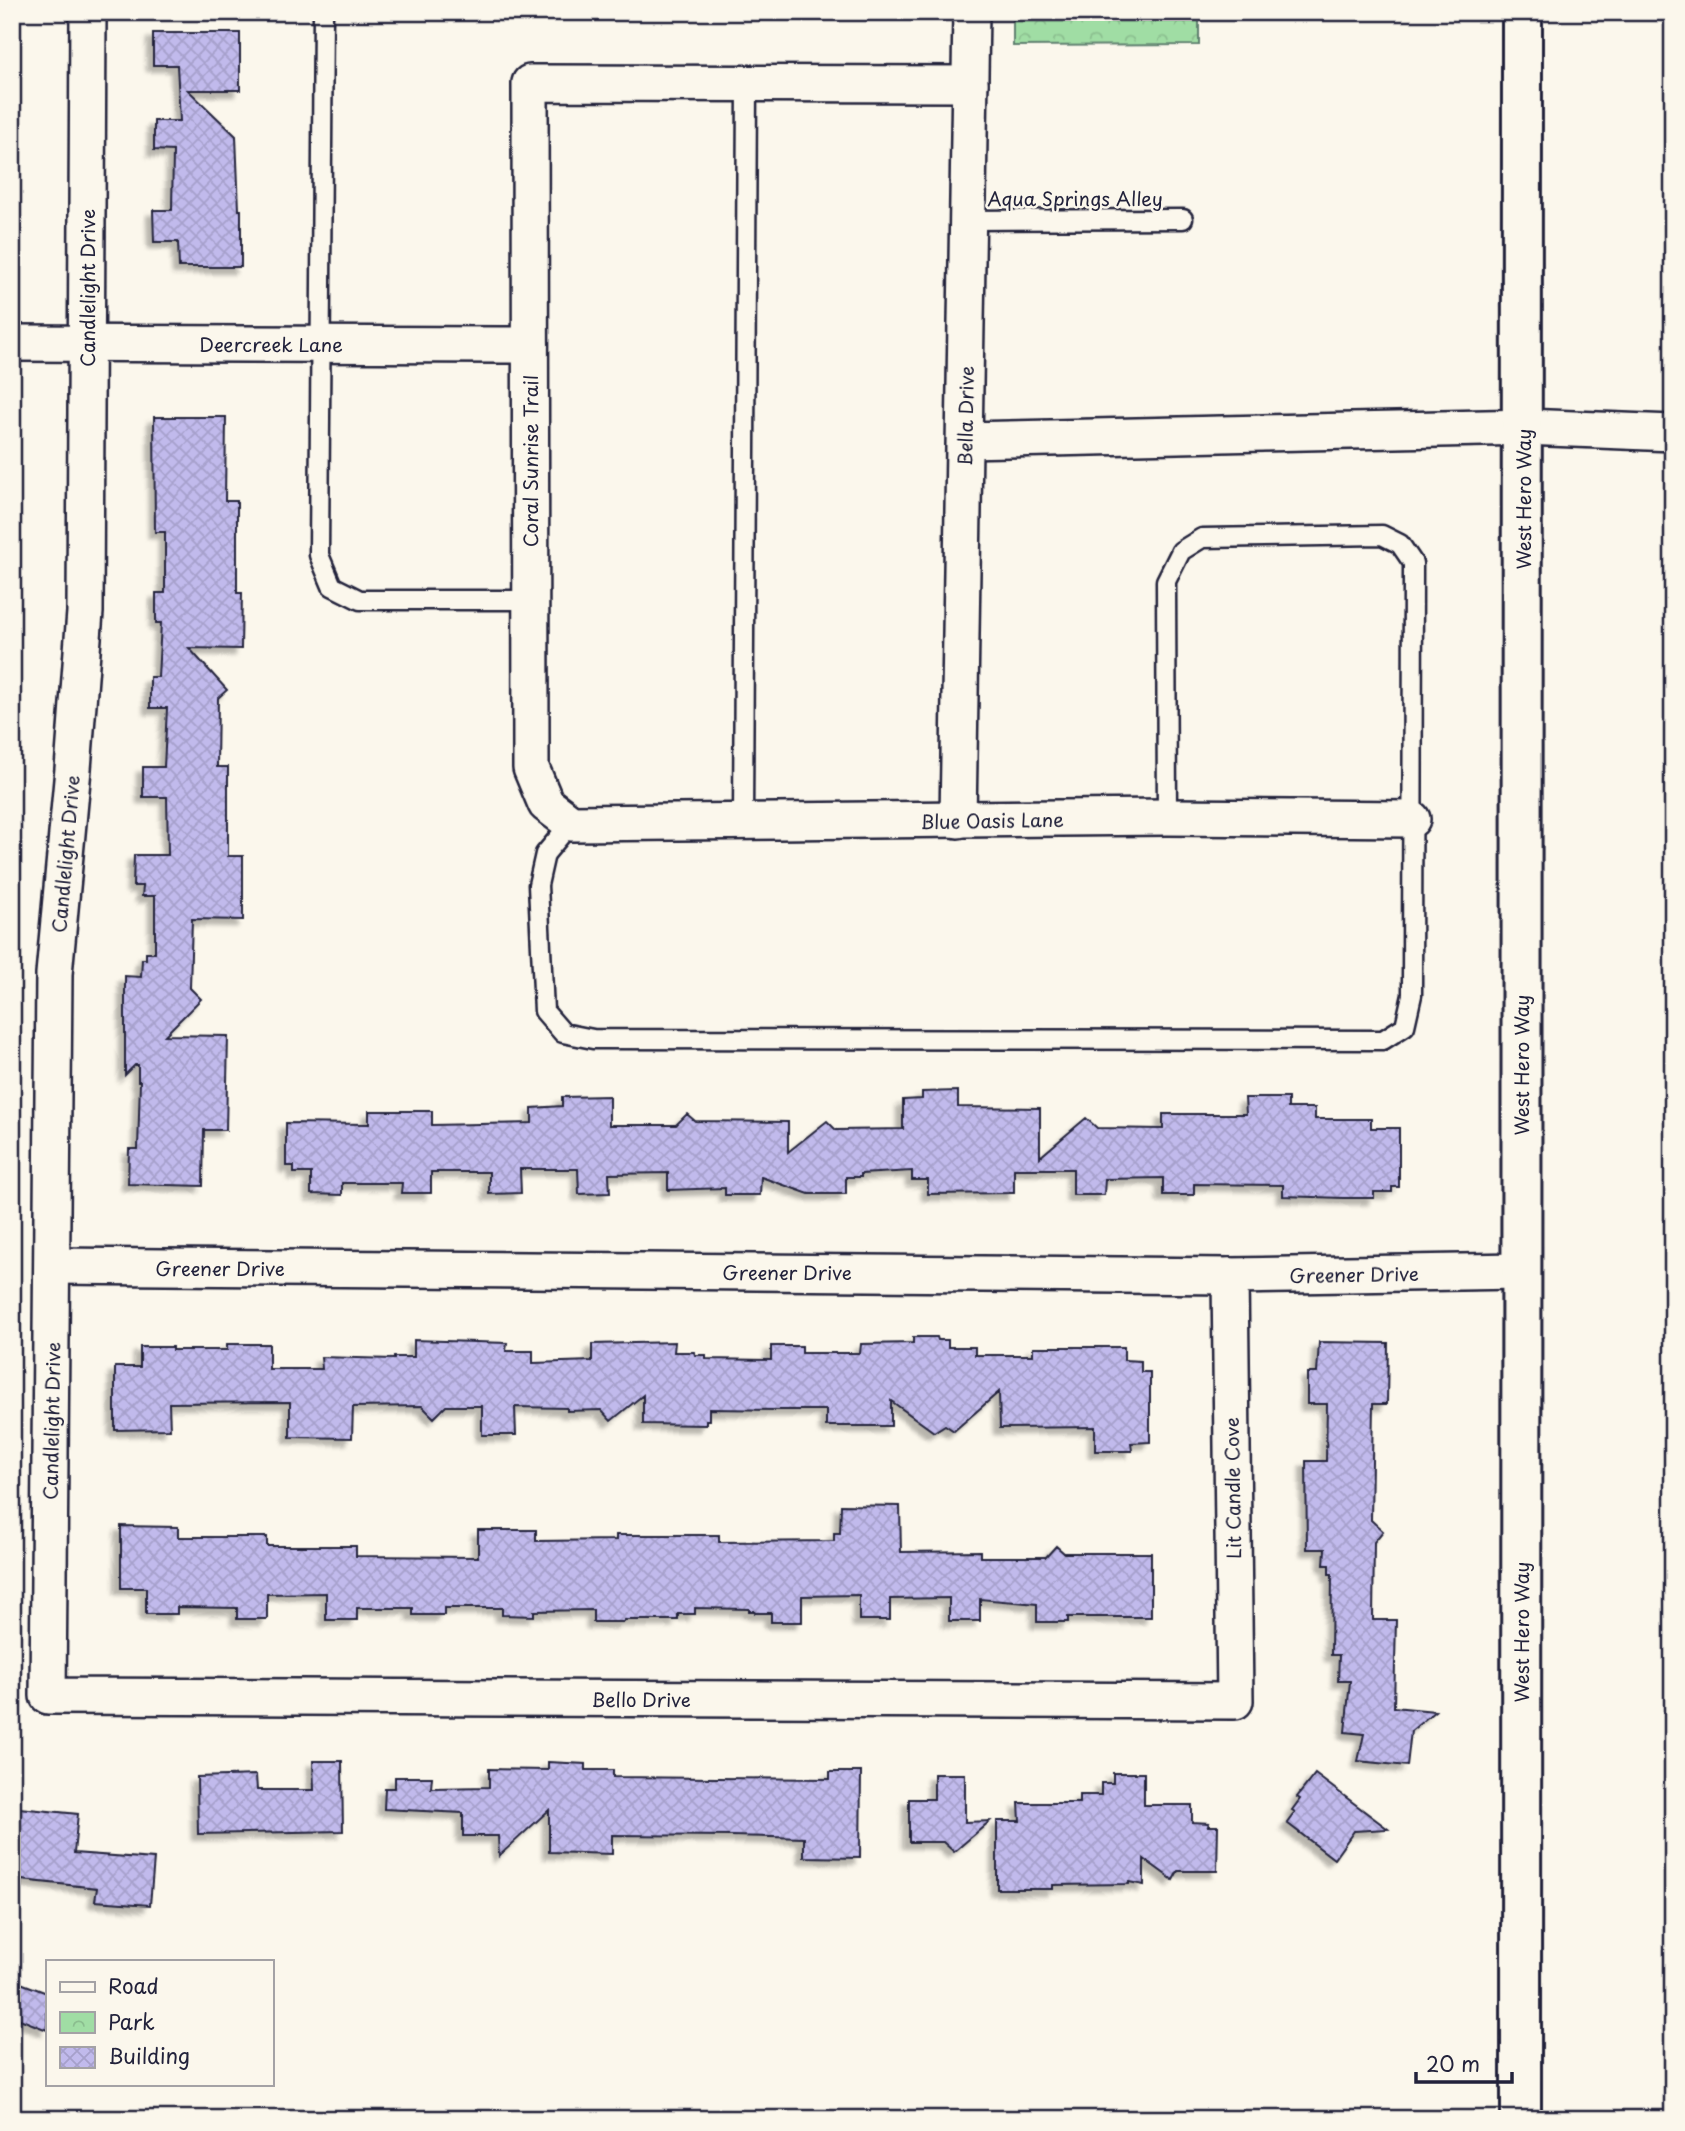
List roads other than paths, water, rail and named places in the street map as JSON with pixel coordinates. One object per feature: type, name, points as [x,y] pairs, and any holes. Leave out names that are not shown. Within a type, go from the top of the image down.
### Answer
[{"type":"main road","name":"West Hero Way","points":[[1521,2119],[1524,427],[1522,12]]},
{"type":"street","name":"Candlelight Drive","points":[[48,1696],[54,974],[85,612],[88,12]]},
{"type":"street","name":"Bella Drive","points":[[958,820],[971,12]]},
{"type":"street","name":"Coral Sunrise Trail","points":[[571,823],[547,804],[531,768],[530,83],[747,84]]},
{"type":"street","points":[[747,84],[970,85]]},
{"type":"street","name":"Deercreek Lane","points":[[12,343],[530,345]]},
{"type":"street","points":[[965,440],[1524,427],[1673,433]]},
{"type":"street","name":"Blue Oasis Lane","points":[[571,823],[1167,817],[1412,819]]},
{"type":"street","name":"Greener Drive","points":[[53,1266],[1230,1276],[1521,1270]]},
{"type":"street","name":"Lit Candle Cove","points":[[1230,1276],[1235,1701]]},
{"type":"street","name":"Bello Drive","points":[[48,1696],[1235,1701]]},
{"type":"lane","points":[[323,12],[319,555],[332,586],[359,600],[531,600]]},
{"type":"lane","points":[[743,822],[747,84]]},
{"type":"lane","name":"Aqua Springs Alley","points":[[968,220],[1183,219]]},
{"type":"lane","points":[[571,823],[545,854],[538,885],[544,1011],[563,1033],[593,1040],[1383,1040],[1405,1026],[1412,995],[1413,563],[1400,544],[1382,535],[1202,538],[1181,551],[1166,580],[1167,817]]}]
